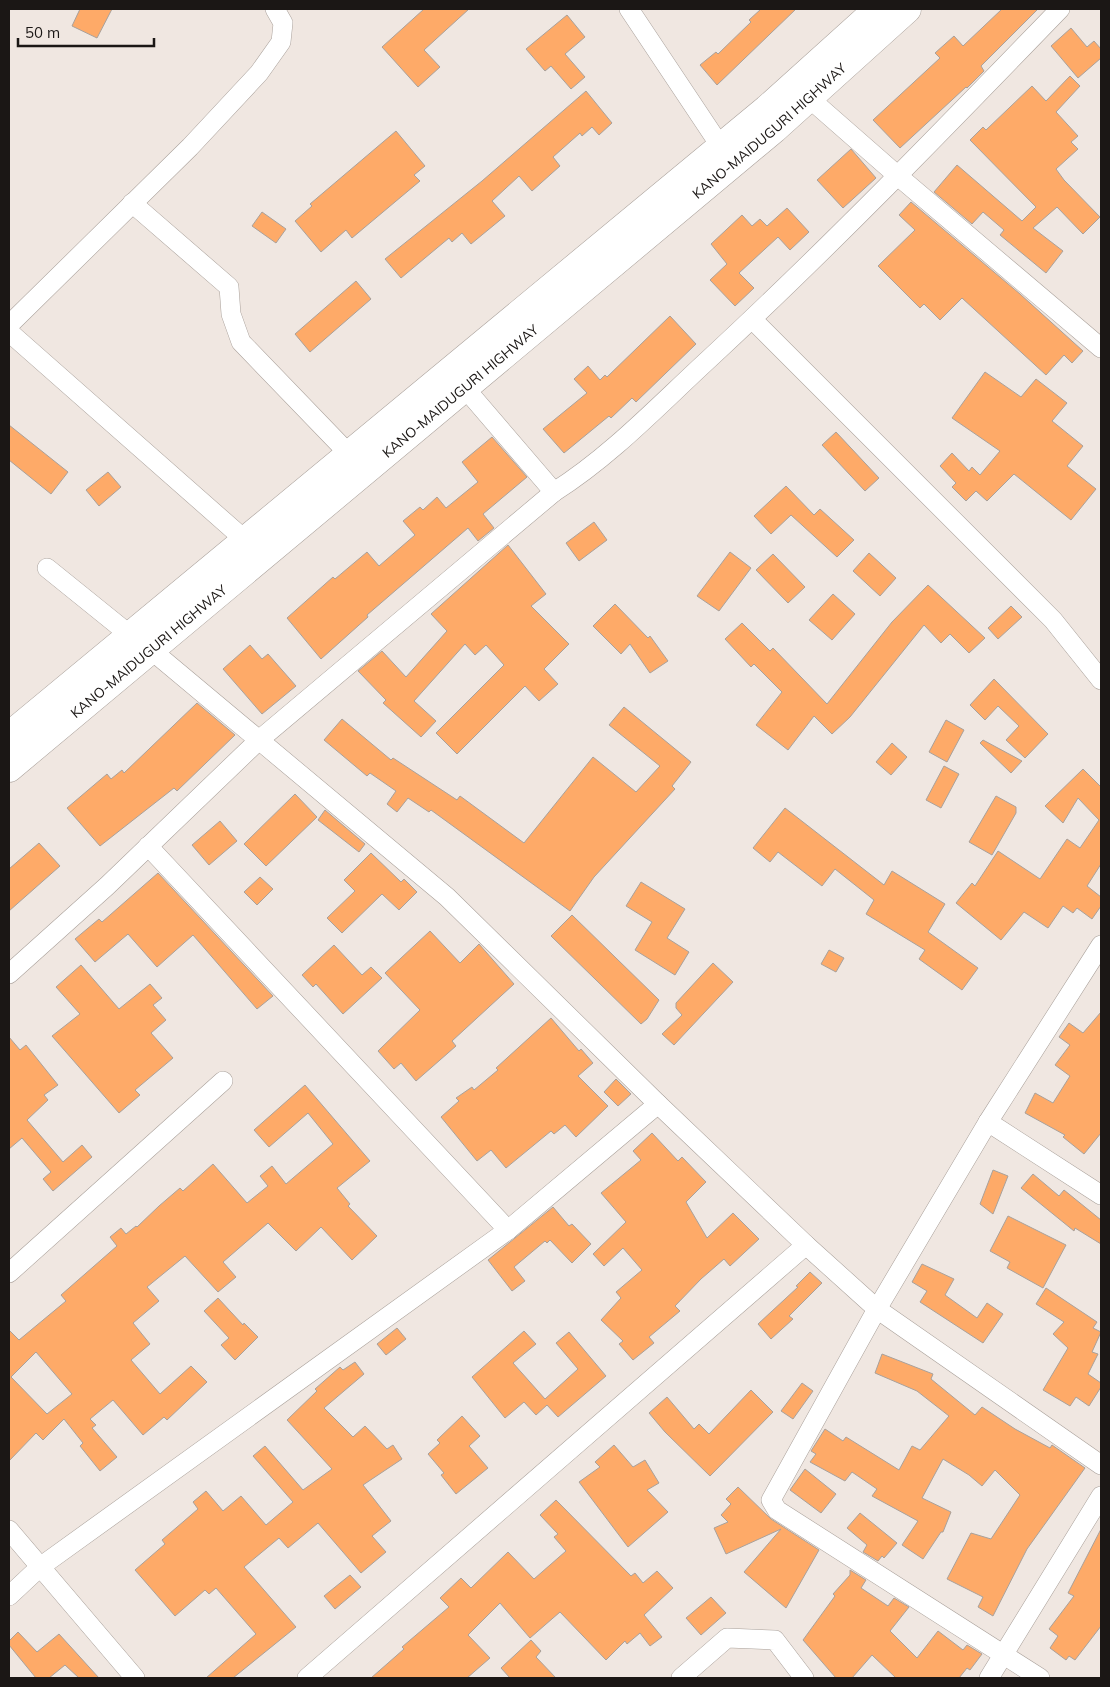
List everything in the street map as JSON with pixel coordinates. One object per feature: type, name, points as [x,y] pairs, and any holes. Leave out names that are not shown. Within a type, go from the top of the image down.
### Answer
[{"type":"highway","name":"KANO-MAIDUGURI HIGHWAY","points":[[9,768],[245,540],[721,147],[802,92],[878,9]]},
{"type":"highway","name":"KANO-MAIDUGURI HIGHWAY","points":[[9,736],[140,642],[464,387],[802,92],[908,9]]},
{"type":"street","points":[[9,325],[190,147],[259,73],[281,42],[283,23],[275,9]]},
{"type":"street","points":[[629,9],[721,147]]},
{"type":"street","points":[[9,974],[148,846],[259,740],[554,492],[602,458],[752,319],[898,176],[1060,9]]},
{"type":"street","points":[[802,92],[1101,348]]},
{"type":"street","points":[[132,203],[229,287],[232,314],[241,342],[350,454]]},
{"type":"street","points":[[752,319],[1053,620],[1101,680]]},
{"type":"street","points":[[9,332],[245,540]]},
{"type":"street","points":[[464,387],[554,492]]},
{"type":"street","points":[[47,568],[140,642],[447,897],[658,1104],[806,1245],[877,1309],[1101,1465]]},
{"type":"street","points":[[148,846],[508,1230]]},
{"type":"street","points":[[1040,1678],[777,1510],[772,1500],[877,1309],[988,1122],[1101,945]]},
{"type":"street","points":[[9,1274],[223,1081]]},
{"type":"street","points":[[9,1596],[40,1567],[508,1230],[658,1104]]},
{"type":"street","points":[[988,1122],[1101,1195]]},
{"type":"street","points":[[307,1678],[806,1245]]},
{"type":"street","points":[[989,1678],[1101,1496]]},
{"type":"street","points":[[9,1530],[135,1678]]},
{"type":"street","points":[[681,1678],[727,1638],[774,1640],[804,1678]]},
{"type":"building","points":[[80,9],[112,9],[97,38],[72,26]]},
{"type":"building","points":[[424,9],[469,9],[424,50],[440,67],[418,87],[382,47]]},
{"type":"building","points":[[761,9],[796,9],[717,85],[700,65],[716,52],[718,54],[751,22],[749,20]]},
{"type":"building","points":[[1002,9],[1038,9],[981,66],[984,71],[900,148],[873,120],[940,58],[935,53],[954,36],[963,46]]},
{"type":"building","points":[[567,15],[585,37],[565,54],[585,77],[571,89],[551,66],[545,71],[526,49]]},
{"type":"building","points":[[1071,28],[1087,47],[1094,41],[1101,49],[1101,58],[1078,78],[1051,46]]},
{"type":"building","points":[[1070,76],[1080,86],[1056,112],[1078,136],[1071,142],[1078,149],[1056,169],[1064,180],[1100,217],[1083,234],[1057,207],[1033,228],[1063,251],[1046,273],[1000,235],[1004,230],[983,212],[972,224],[934,192],[957,165],[1022,221],[1036,207],[970,140],[983,127],[986,130],[1032,86],[1046,101]]},
{"type":"building","points":[[586,91],[612,123],[599,135],[592,127],[582,136],[580,133],[553,157],[560,166],[532,191],[519,176],[492,201],[505,216],[471,244],[462,233],[452,242],[449,238],[401,278],[385,259],[482,181]]},
{"type":"building","points":[[396,131],[425,166],[414,175],[420,181],[352,238],[346,230],[321,252],[295,221],[312,206],[310,204]]},
{"type":"building","points":[[851,149],[876,178],[843,208],[817,180]]},
{"type":"building","points":[[911,202],[1020,294],[1083,351],[1072,363],[1064,355],[1046,375],[962,298],[940,320],[924,304],[920,308],[878,266],[915,230],[899,215]]},
{"type":"building","points":[[787,208],[809,232],[790,250],[778,237],[739,273],[754,288],[735,306],[710,280],[727,264],[711,244],[742,215],[752,226],[760,219],[767,226]]},
{"type":"building","points":[[262,212],[286,229],[276,243],[252,226]]},
{"type":"building","points":[[356,281],[371,299],[310,352],[295,334]]},
{"type":"building","points":[[670,316],[696,344],[636,402],[632,398],[611,418],[609,416],[564,453],[543,429],[587,393],[574,379],[588,366],[600,380],[605,375],[607,377]]},
{"type":"building","points":[[985,372],[1021,397],[1036,379],[1067,403],[1052,421],[1083,446],[1067,466],[1096,489],[1071,520],[1014,474],[987,501],[976,491],[966,501],[952,487],[956,483],[940,466],[952,453],[969,471],[972,467],[980,475],[1000,451],[952,418]]},
{"type":"building","points":[[9,425],[68,472],[51,494],[9,460]]},
{"type":"building","points":[[836,432],[879,478],[865,491],[822,445]]},
{"type":"building","points":[[492,437],[527,477],[483,514],[494,528],[478,541],[468,528],[367,615],[368,617],[321,659],[287,618],[333,577],[335,579],[367,552],[379,566],[415,535],[403,521],[420,507],[423,510],[437,497],[446,508],[478,482],[462,462]]},
{"type":"building","points":[[108,472],[121,487],[99,506],[86,490]]},
{"type":"building","points":[[786,486],[814,515],[820,509],[854,540],[837,557],[791,515],[771,534],[754,516]]},
{"type":"building","points":[[594,522],[607,540],[579,561],[566,543]]},
{"type":"building","points":[[508,545],[546,594],[531,606],[569,644],[544,669],[558,684],[539,701],[525,686],[457,754],[436,733],[504,665],[486,645],[475,655],[465,644],[414,701],[436,721],[421,737],[383,703],[386,700],[358,671],[382,651],[406,677],[447,631],[431,614]]},
{"type":"building","points":[[730,552],[751,568],[719,611],[697,596]]},
{"type":"building","points":[[869,553],[896,578],[880,596],[853,571]]},
{"type":"building","points":[[773,554],[805,587],[788,603],[756,570]]},
{"type":"building","points":[[928,585],[985,638],[969,653],[950,634],[941,643],[924,625],[850,717],[832,734],[814,716],[788,750],[756,725],[782,692],[754,664],[751,667],[725,639],[742,623],[770,651],[773,648],[827,704],[892,622]]},
{"type":"building","points":[[833,594],[855,614],[832,640],[809,620]]},
{"type":"building","points":[[615,604],[648,638],[650,636],[668,661],[650,673],[630,644],[621,654],[593,626]]},
{"type":"building","points":[[1011,606],[1022,617],[998,639],[988,628]]},
{"type":"building","points":[[250,645],[262,659],[268,654],[296,686],[262,714],[223,669]]},
{"type":"building","points":[[994,679],[1048,734],[1025,758],[1006,740],[1019,726],[998,706],[985,720],[970,705]]},
{"type":"building","points":[[197,703],[235,735],[177,791],[174,788],[100,846],[67,808],[107,774],[111,779],[122,770],[124,773]]},
{"type":"building","points":[[624,707],[691,762],[672,786],[675,789],[594,877],[570,911],[431,810],[429,812],[408,798],[397,812],[387,804],[396,791],[370,773],[367,776],[324,740],[342,719],[391,760],[393,758],[457,800],[460,796],[524,843],[593,757],[636,792],[660,766],[609,725]]},
{"type":"building","points":[[946,720],[964,730],[947,762],[929,752]]},
{"type":"building","points":[[983,740],[1022,761],[1011,773],[980,743]]},
{"type":"building","points":[[892,743],[907,757],[891,775],[876,762]]},
{"type":"building","points":[[944,766],[959,774],[941,808],[926,800]]},
{"type":"building","points":[[1083,769],[1101,787],[1101,864],[1087,886],[1101,897],[1101,906],[1092,919],[1077,908],[1073,913],[1063,906],[1048,928],[1024,912],[1001,940],[956,903],[972,883],[975,886],[998,851],[1040,879],[1067,839],[1080,848],[1099,820],[1078,798],[1063,823],[1045,806]]},
{"type":"building","points":[[295,794],[317,817],[266,866],[244,844]]},
{"type":"building","points":[[996,796],[1016,807],[1016,813],[992,855],[969,842]]},
{"type":"building","points":[[785,808],[884,885],[892,871],[945,904],[928,932],[978,968],[962,990],[919,959],[925,950],[866,914],[874,900],[835,869],[822,886],[778,852],[770,862],[753,848]]},
{"type":"building","points":[[325,810],[365,844],[359,852],[318,820]]},
{"type":"building","points":[[220,821],[237,841],[209,865],[192,845]]},
{"type":"building","points":[[39,843],[60,866],[9,911],[9,869]]},
{"type":"building","points":[[371,853],[401,882],[404,879],[417,892],[399,910],[382,894],[342,933],[327,918],[355,891],[344,880]]},
{"type":"building","points":[[158,873],[273,996],[257,1009],[193,935],[157,967],[128,934],[95,962],[75,939],[99,919],[102,922]]},
{"type":"building","points":[[260,877],[273,889],[257,905],[244,892]]},
{"type":"building","points":[[641,882],[685,909],[667,938],[689,952],[675,975],[635,950],[652,922],[626,906]]},
{"type":"building","points":[[572,915],[659,1000],[647,1019],[641,1024],[551,936]]},
{"type":"building","points":[[430,931],[460,963],[479,944],[514,984],[452,1041],[456,1046],[416,1081],[401,1063],[394,1069],[378,1051],[420,1010],[385,973]]},
{"type":"building","points":[[334,945],[362,975],[371,967],[382,978],[343,1014],[316,984],[313,987],[302,975]]},
{"type":"building","points":[[829,950],[844,958],[836,972],[821,964]]},
{"type":"building","points":[[713,963],[733,982],[674,1045],[662,1034],[682,1015],[676,1008],[676,1003]]},
{"type":"building","points":[[81,965],[119,1009],[150,984],[162,998],[153,1005],[166,1020],[151,1033],[173,1058],[135,1090],[140,1095],[119,1113],[52,1036],[80,1014],[56,987]]},
{"type":"building","points":[[1101,1012],[1101,1133],[1084,1154],[1063,1137],[1065,1135],[1025,1113],[1035,1093],[1053,1103],[1070,1076],[1055,1065],[1070,1045],[1059,1037],[1069,1023],[1083,1033]]},
{"type":"building","points":[[551,1018],[579,1051],[581,1049],[593,1063],[578,1076],[608,1106],[576,1137],[565,1125],[554,1134],[551,1131],[506,1168],[491,1150],[477,1161],[441,1117],[459,1101],[456,1098],[472,1087],[474,1090],[498,1070],[496,1068]]},
{"type":"building","points":[[9,1037],[20,1050],[26,1045],[58,1085],[44,1095],[48,1100],[27,1120],[63,1162],[82,1145],[92,1157],[53,1191],[43,1179],[51,1172],[22,1138],[9,1149]]},
{"type":"building","points":[[616,1079],[631,1094],[618,1106],[604,1092]]},
{"type":"building","points":[[305,1085],[370,1161],[337,1188],[350,1204],[348,1206],[377,1236],[352,1260],[321,1227],[296,1251],[268,1223],[223,1262],[236,1277],[218,1292],[185,1256],[147,1287],[159,1301],[133,1323],[150,1344],[131,1360],[160,1394],[191,1366],[207,1382],[167,1420],[164,1417],[143,1435],[113,1400],[90,1419],[96,1425],[92,1428],[117,1457],[100,1471],[80,1446],[83,1443],[64,1419],[43,1440],[36,1433],[9,1461],[9,1330],[19,1340],[66,1301],[61,1295],[117,1246],[110,1237],[121,1228],[126,1234],[137,1227],[180,1188],[183,1191],[213,1164],[247,1203],[268,1186],[260,1176],[272,1166],[286,1184],[333,1144],[308,1113],[269,1147],[254,1130]],"holes":[[[36,1352],[72,1394],[47,1414],[11,1377]]]},
{"type":"building","points":[[652,1133],[678,1161],[682,1157],[706,1182],[686,1202],[707,1238],[733,1213],[759,1239],[730,1266],[724,1259],[701,1279],[675,1306],[680,1311],[649,1337],[654,1343],[633,1360],[619,1344],[623,1341],[601,1320],[621,1298],[616,1292],[642,1270],[623,1248],[604,1266],[593,1254],[626,1222],[601,1193],[641,1160],[633,1151]]},
{"type":"building","points":[[993,1170],[1008,1176],[993,1214],[980,1204]]},
{"type":"building","points":[[1033,1174],[1059,1196],[1064,1190],[1101,1220],[1101,1244],[1075,1228],[1074,1231],[1021,1188]]},
{"type":"building","points":[[553,1207],[569,1226],[572,1224],[591,1244],[572,1263],[550,1240],[547,1243],[545,1241],[514,1267],[525,1281],[512,1291],[488,1260]]},
{"type":"building","points":[[1008,1216],[1066,1245],[1043,1288],[1007,1268],[1010,1262],[990,1251]]},
{"type":"building","points":[[922,1264],[954,1279],[945,1295],[977,1318],[987,1303],[1003,1314],[983,1343],[920,1302],[927,1291],[912,1282]]},
{"type":"building","points":[[810,1272],[822,1283],[789,1316],[793,1319],[771,1339],[758,1324],[798,1287],[796,1286]]},
{"type":"building","points":[[1046,1288],[1097,1322],[1093,1328],[1101,1332],[1092,1352],[1098,1354],[1088,1374],[1101,1383],[1101,1387],[1089,1406],[1076,1397],[1070,1406],[1043,1390],[1068,1348],[1053,1334],[1064,1322],[1036,1304]]},
{"type":"building","points":[[218,1298],[243,1325],[244,1323],[258,1337],[235,1360],[221,1345],[229,1338],[204,1311]]},
{"type":"building","points":[[397,1328],[406,1339],[386,1355],[377,1344]]},
{"type":"building","points":[[524,1331],[536,1344],[513,1363],[545,1399],[578,1369],[556,1343],[569,1332],[606,1376],[558,1417],[547,1405],[536,1415],[524,1402],[505,1418],[472,1377]]},
{"type":"building","points":[[882,1354],[933,1374],[931,1379],[975,1415],[982,1407],[1015,1429],[1050,1448],[1052,1445],[1085,1468],[1027,1549],[993,1616],[978,1607],[983,1597],[947,1579],[971,1533],[991,1539],[1020,1495],[995,1470],[982,1486],[969,1475],[943,1459],[922,1498],[951,1512],[943,1532],[941,1532],[923,1559],[902,1545],[918,1521],[872,1496],[877,1489],[852,1472],[845,1481],[810,1462],[816,1454],[811,1451],[825,1429],[843,1441],[846,1437],[899,1470],[912,1446],[920,1450],[949,1416],[917,1391],[875,1373]]},
{"type":"building","points":[[355,1362],[364,1374],[324,1408],[353,1437],[365,1426],[387,1449],[393,1445],[402,1459],[363,1485],[391,1521],[372,1536],[386,1552],[361,1573],[318,1523],[288,1548],[279,1538],[244,1567],[296,1627],[233,1678],[206,1678],[256,1634],[216,1588],[209,1594],[205,1590],[175,1616],[135,1570],[165,1544],[162,1540],[198,1509],[193,1502],[206,1491],[223,1511],[241,1496],[266,1525],[293,1502],[253,1456],[265,1446],[303,1490],[332,1469],[287,1420],[317,1391],[315,1389],[340,1367],[343,1370]]},
{"type":"building","points":[[802,1383],[813,1391],[793,1419],[781,1411]]},
{"type":"building","points":[[751,1390],[773,1412],[710,1476],[665,1432],[649,1413],[667,1397],[694,1429],[699,1424],[709,1434]]},
{"type":"building","points":[[462,1416],[480,1436],[469,1446],[488,1468],[456,1494],[441,1475],[444,1473],[428,1454],[440,1443],[437,1440]]},
{"type":"building","points":[[614,1445],[633,1467],[645,1460],[659,1483],[647,1490],[668,1512],[628,1547],[579,1482],[600,1467],[595,1462]]},
{"type":"building","points":[[805,1469],[836,1494],[821,1513],[790,1490]]},
{"type":"building","points":[[738,1487],[771,1519],[819,1550],[786,1608],[744,1572],[781,1529],[726,1554],[714,1528],[728,1522],[721,1515],[731,1504],[726,1499]]},
{"type":"building","points":[[556,1500],[631,1576],[635,1573],[643,1583],[657,1571],[673,1588],[644,1615],[662,1637],[650,1646],[640,1633],[627,1644],[625,1641],[606,1660],[560,1612],[530,1638],[500,1603],[468,1635],[490,1658],[467,1678],[371,1678],[404,1649],[402,1647],[449,1607],[440,1598],[461,1578],[471,1588],[508,1552],[534,1579],[566,1551],[554,1537],[558,1534],[540,1515]]},
{"type":"building","points":[[860,1513],[897,1543],[884,1558],[882,1556],[878,1561],[863,1552],[867,1545],[847,1528]]},
{"type":"building","points":[[1101,1529],[1101,1626],[1075,1660],[1069,1656],[1066,1660],[1050,1648],[1058,1636],[1049,1629],[1074,1596],[1068,1593]]},
{"type":"building","points":[[850,1570],[866,1580],[861,1588],[888,1606],[894,1598],[909,1607],[890,1631],[917,1658],[938,1631],[963,1650],[967,1645],[982,1654],[970,1670],[967,1668],[959,1678],[896,1678],[872,1655],[852,1678],[836,1678],[803,1640],[835,1596],[833,1594],[850,1575]]},
{"type":"building","points":[[350,1575],[361,1587],[335,1609],[324,1596]]},
{"type":"building","points":[[711,1597],[726,1613],[701,1635],[686,1618]]},
{"type":"building","points":[[18,1632],[37,1652],[59,1634],[99,1678],[79,1678],[65,1665],[49,1678],[36,1678],[9,1645],[9,1641]]},
{"type":"building","points":[[531,1640],[541,1651],[536,1657],[556,1678],[510,1678],[501,1668]]}]
